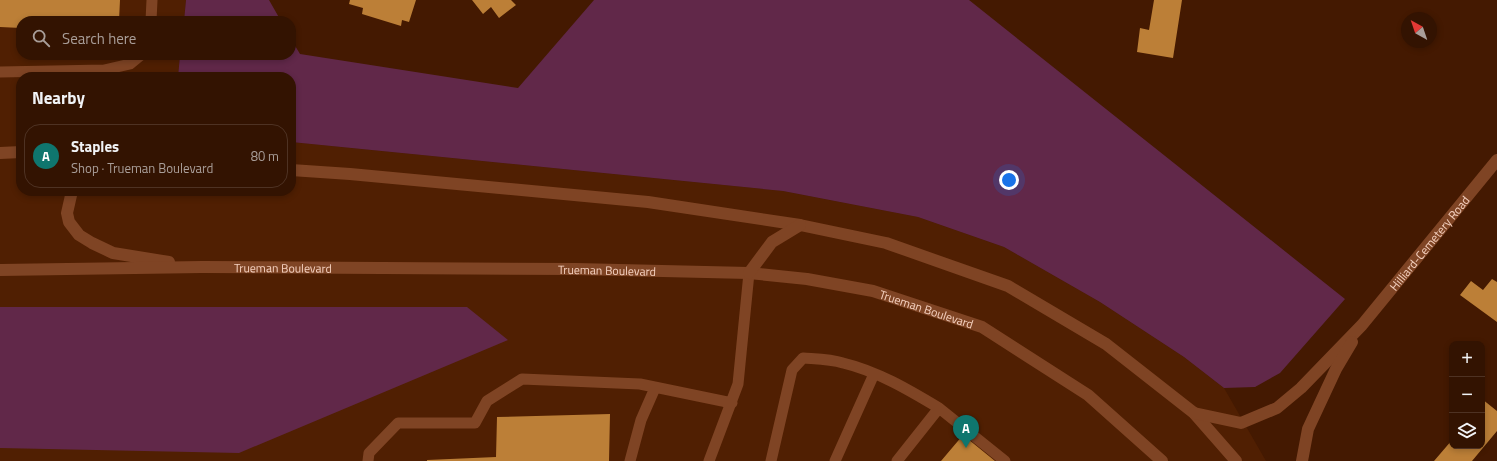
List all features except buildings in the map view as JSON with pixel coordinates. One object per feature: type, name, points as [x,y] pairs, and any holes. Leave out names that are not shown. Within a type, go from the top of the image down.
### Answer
[{"type":"main road","points":[[0,153],[16,152]]},
{"type":"main road","name":"Hilliard-Cemetery Road","points":[[1194,413],[1241,423],[1277,408],[1301,388],[1362,325],[1497,160]]},
{"type":"main road","points":[[296,170],[648,202],[800,225],[886,243],[1008,286],[1106,344],[1194,413],[1236,461]]},
{"type":"main road","points":[[71,196],[67,213],[69,222],[79,235],[92,243],[112,253],[202,267]]},
{"type":"main road","points":[[749,273],[772,242],[800,225]]},
{"type":"main road","name":"Trueman Boulevard","points":[[0,270],[202,267],[576,269],[749,273],[807,279],[873,291],[982,327],[1088,395],[1162,461]]},
{"type":"main road","name":"Hilliard-Cemetery Road","points":[[1302,461],[1308,429],[1336,369],[1362,325]]},
{"type":"lane","points":[[151,16],[152,0]]},
{"type":"lane","points":[[0,72],[104,70],[130,64],[135,60]]},
{"type":"lane","points":[[710,461],[738,384],[749,273]]},
{"type":"lane","points":[[771,461],[792,370],[803,358],[842,362],[898,384],[939,408],[1005,461]]},
{"type":"lane","points":[[835,461],[874,374]]},
{"type":"lane","points":[[368,461],[368,453],[398,423],[476,423],[487,401],[522,379],[640,384],[732,403]]},
{"type":"lane","points":[[630,461],[641,420],[655,388]]},
{"type":"lane","points":[[897,461],[939,408]]},
{"type":"shaded area","points":[[0,0],[186,0],[184,16],[16,16],[16,60],[180,60],[178,72],[16,72],[16,196],[296,196],[296,142],[783,191],[918,217],[1004,247],[1100,302],[1184,357],[1224,388],[1266,461],[0,461]]},
{"type":"shaded area","points":[[186,0],[269,0],[278,16],[184,16]]},
{"type":"shaded area","points":[[594,0],[969,0],[1345,299],[1280,373],[1255,387],[1224,388],[1184,357],[1100,302],[1004,247],[918,217],[783,191],[296,142],[296,72],[178,72],[180,60],[296,60],[296,47],[300,54],[518,88]]},
{"type":"shaded area","points":[[0,307],[467,307],[508,340],[239,453],[0,448]]},
{"type":"place","name":"Staples","points":[[966,448]]}]
